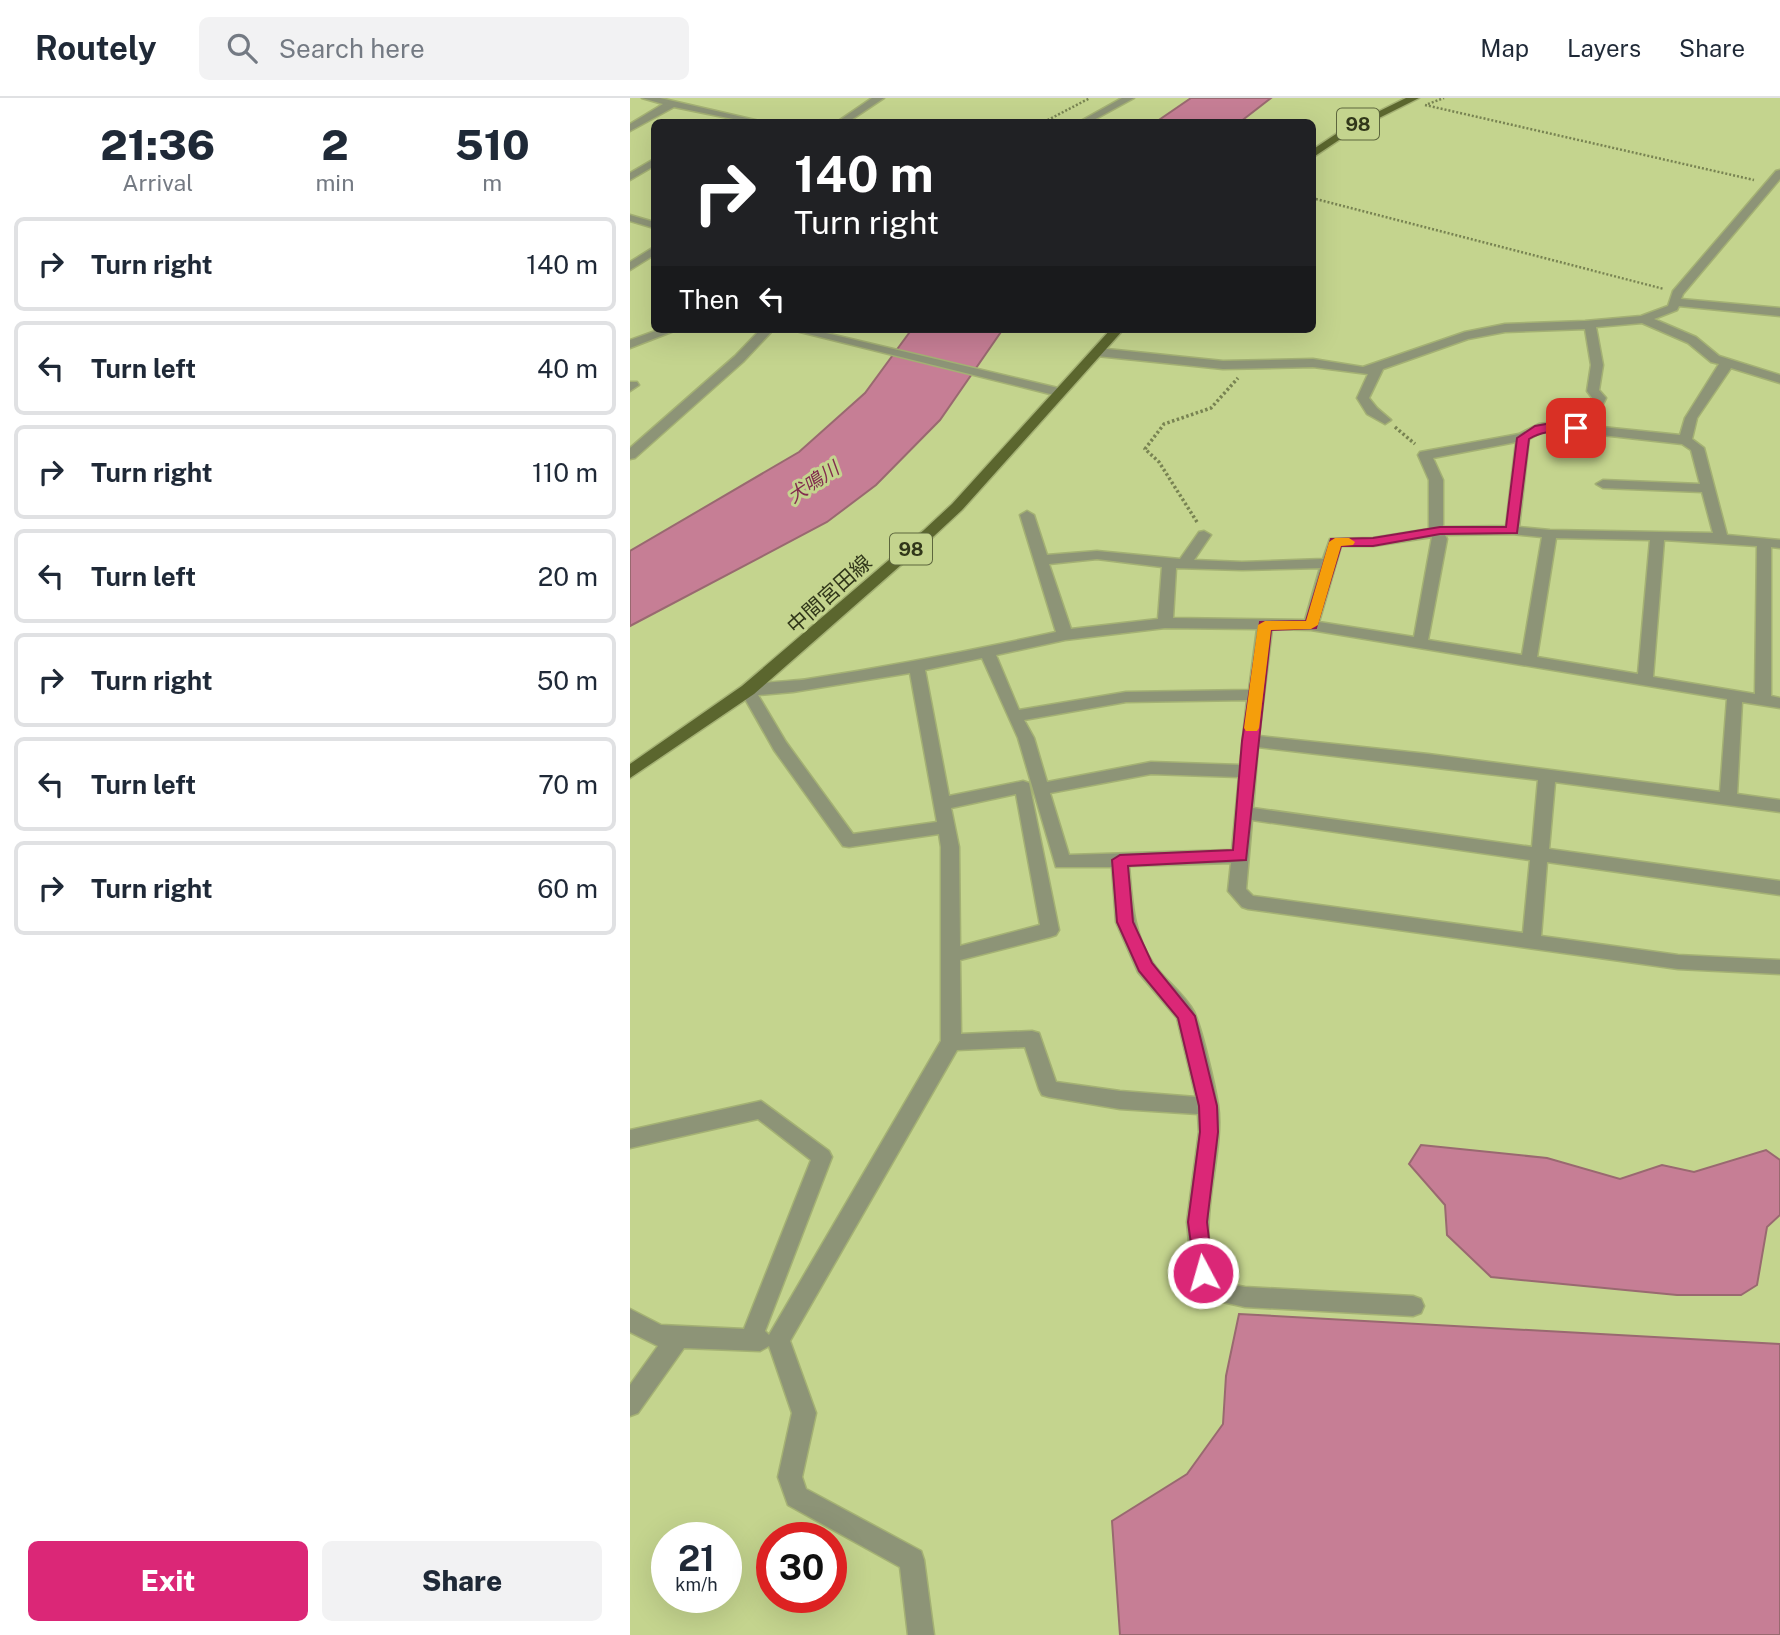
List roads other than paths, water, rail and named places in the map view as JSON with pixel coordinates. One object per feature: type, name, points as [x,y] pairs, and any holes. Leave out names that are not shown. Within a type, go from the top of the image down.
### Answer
[{"type":"main road","name":"98","points":[[1316,152],[1348,130],[1414,98]]},
{"type":"main road","name":"中間宮田線","points":[[630,772],[748,690],[957,507],[1058,392],[1114,333]]},
{"type":"street","points":[[647,98],[742,119]]},
{"type":"street","points":[[847,119],[879,98]]},
{"type":"street","points":[[1090,119],[1129,98]]},
{"type":"street","points":[[630,128],[671,104]]},
{"type":"street","points":[[722,119],[727,116]]},
{"type":"street","points":[[630,177],[651,164]]},
{"type":"street","points":[[1097,352],[1175,361],[1313,363],[1364,371],[1465,336],[1505,328],[1590,325],[1643,319],[1674,308],[1676,297],[1780,173]]},
{"type":"street","points":[[630,218],[651,224]]},
{"type":"street","points":[[630,267],[651,252]]},
{"type":"street","points":[[1676,297],[1780,312]]},
{"type":"street","points":[[1643,319],[1692,340],[1715,359],[1780,379]]},
{"type":"street","points":[[1590,325],[1597,365],[1593,391],[1600,398],[1596,406],[1595,430]]},
{"type":"street","points":[[630,344],[662,333]]},
{"type":"street","points":[[630,455],[739,359],[764,333]]},
{"type":"street","points":[[811,333],[1058,392]]},
{"type":"street","points":[[1685,440],[1691,418],[1723,372],[1726,363]]},
{"type":"street","points":[[1377,368],[1363,398],[1372,411],[1385,420]]},
{"type":"street","points":[[1420,642],[1440,540],[1436,531],[1436,480],[1425,454],[1523,438],[1539,428],[1557,426],[1685,440],[1697,448],[1721,538]]},
{"type":"street","points":[[1512,530],[1523,438]]},
{"type":"street","points":[[1604,484],[1706,488]]},
{"type":"street","points":[[1027,516],[1065,635]]},
{"type":"street","points":[[1311,625],[1335,542],[1373,542],[1436,531],[1512,530],[1550,534],[1721,538],[1772,543],[1763,700]]},
{"type":"street","points":[[1529,660],[1550,534]]},
{"type":"street","points":[[1165,623],[1177,564],[1204,535]]},
{"type":"street","points":[[1645,680],[1657,536]]},
{"type":"street","points":[[1041,560],[1097,555],[1177,564],[1329,564]]},
{"type":"street","points":[[946,827],[849,841],[779,746],[748,690],[793,687],[917,667],[1065,635],[1165,623],[1311,625],[1780,703]]},
{"type":"street","points":[[1265,625],[1250,741],[1237,891],[1248,902],[1678,962],[1780,967]]},
{"type":"street","points":[[987,653],[1026,738],[1062,862],[1240,856]]},
{"type":"street","points":[[917,667],[950,847],[951,1042],[778,1340],[804,1413],[790,1477],[796,1497],[912,1560],[921,1635]]},
{"type":"street","points":[[1014,716],[1126,697],[1256,695]]},
{"type":"street","points":[[1728,799],[1735,695]]},
{"type":"street","points":[[1250,741],[1780,806]]},
{"type":"street","points":[[1041,789],[1151,768],[1247,771]]},
{"type":"street","points":[[1531,942],[1547,776]]},
{"type":"street","points":[[941,804],[1023,787],[1051,930],[951,954]]},
{"type":"street","points":[[1244,813],[1780,888]]},
{"type":"street","points":[[1120,860],[1125,922],[1145,967],[1186,1016],[1208,1106],[1209,1132],[1198,1222],[1203,1273],[1217,1292],[1245,1297],[1413,1306]]},
{"type":"street","points":[[951,1042],[1032,1039],[1049,1089],[1120,1100],[1208,1106]]},
{"type":"street","points":[[630,1139],[761,1110],[821,1157],[751,1340]]},
{"type":"street","points":[[630,1320],[659,1336],[778,1340]]},
{"type":"street","points":[[630,1405],[678,1337]]},
{"type":"water","points":[[1191,98],[1271,98],[1244,119],[1160,119]]},
{"type":"water","name":"犬鳴川","points":[[909,333],[1000,333],[940,420],[876,485],[827,522],[630,626],[630,551],[799,452],[865,393]]},
{"type":"water","points":[[1421,1145],[1547,1158],[1620,1179],[1662,1165],[1694,1172],[1766,1150],[1780,1160],[1780,1215],[1767,1227],[1757,1285],[1741,1295],[1677,1295],[1491,1277],[1447,1235],[1445,1205],[1409,1164]]},
{"type":"water","points":[[1239,1314],[1780,1344],[1780,1635],[1120,1635],[1112,1521],[1187,1474],[1223,1424],[1226,1376]]}]
